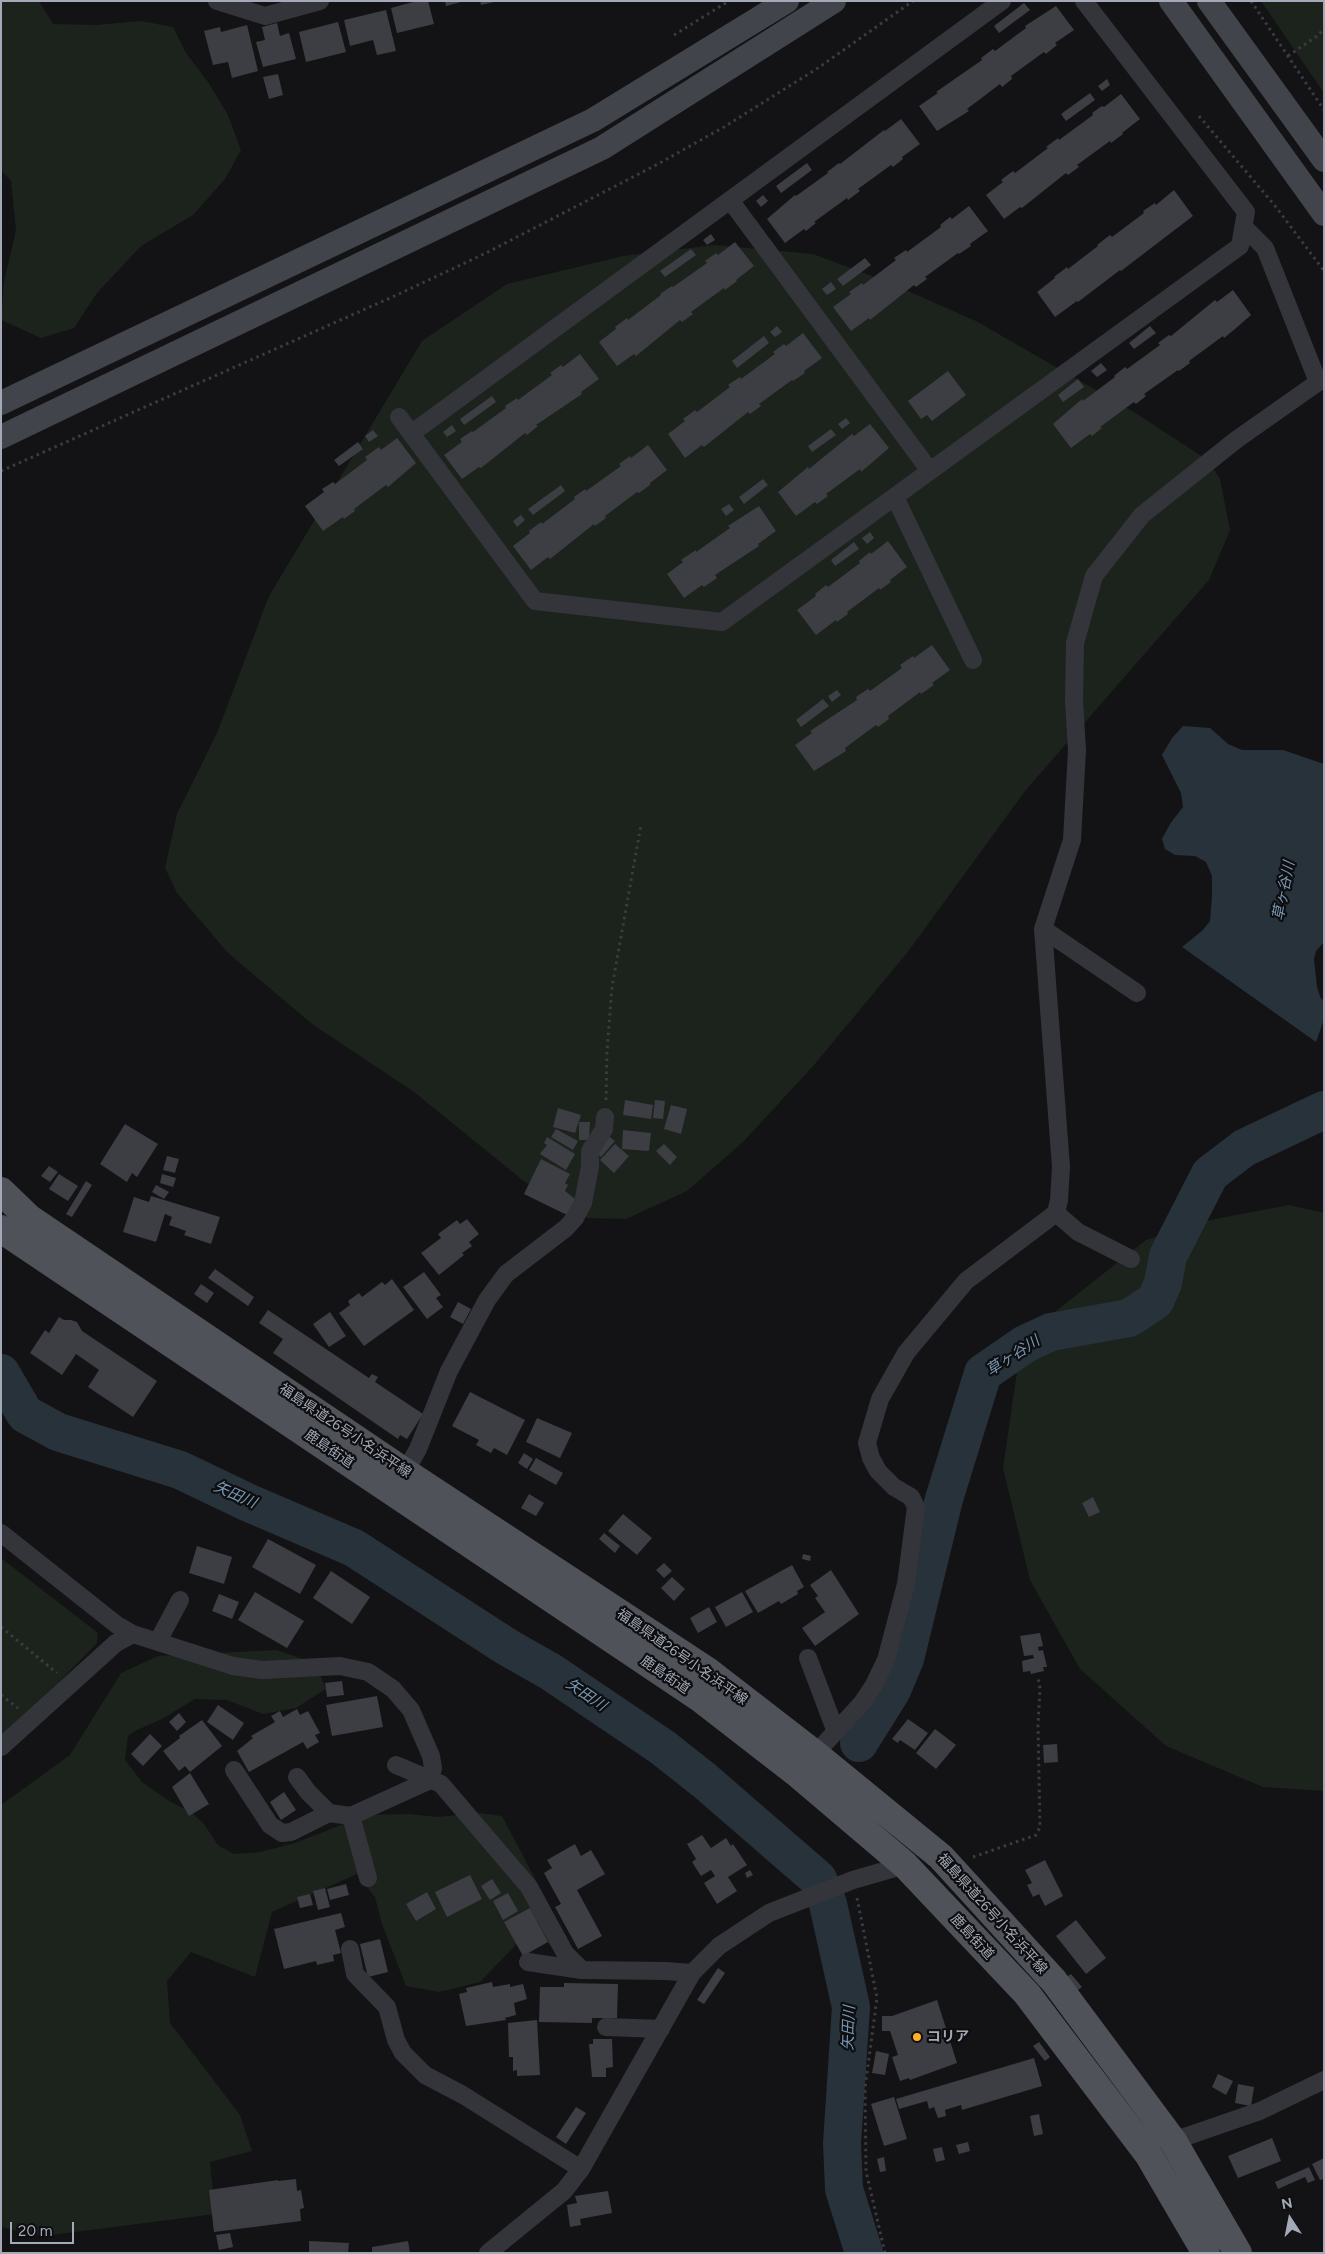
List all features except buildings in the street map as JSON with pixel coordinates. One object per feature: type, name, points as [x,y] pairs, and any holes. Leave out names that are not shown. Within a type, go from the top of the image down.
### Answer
[{"type":"main road","name":"福島県道26号小名浜平線","points":[[1,1191],[29,1218],[405,1472],[709,1672],[815,1754],[941,1857],[1054,1981],[1173,2141],[1238,2253]]},
{"type":"main road","name":"鹿島街道","points":[[1,1229],[701,1699],[799,1775],[905,1865],[1027,1994],[1148,2154],[1206,2253]]},
{"type":"street","points":[[217,1],[265,16],[320,1]]},
{"type":"street","points":[[1,403],[593,120],[787,1]]},
{"type":"street","points":[[1,437],[602,148],[834,1]]},
{"type":"street","points":[[412,433],[1002,1]]},
{"type":"street","points":[[399,417],[535,601],[722,622],[1240,246],[1246,212],[1084,1]]},
{"type":"street","points":[[1171,1],[1324,214]]},
{"type":"street","points":[[1210,1],[1324,160]]},
{"type":"street","points":[[730,200],[930,471]]},
{"type":"street","points":[[815,1754],[862,1703],[886,1660],[906,1584],[916,1521],[916,1507],[911,1497],[894,1487],[878,1471],[871,1458],[867,1443],[880,1399],[906,1353],[966,1281],[1056,1213],[1059,1200],[1061,1167],[1043,929],[1072,840],[1077,750],[1074,701],[1075,643],[1094,576],[1142,516],[1236,440],[1321,380],[1265,248],[1244,227]]},
{"type":"street","points":[[895,497],[973,660]]},
{"type":"street","points":[[1043,929],[1137,993]]},
{"type":"street","points":[[405,1472],[418,1449],[449,1371],[487,1300],[506,1274],[566,1228],[575,1218],[583,1203],[590,1166],[590,1151],[604,1129],[605,1117]]},
{"type":"street","points":[[1056,1213],[1078,1232],[1131,1259]]},
{"type":"street","points":[[1,1533],[117,1625],[133,1634],[233,1666],[262,1670],[340,1666],[357,1668],[368,1672],[393,1689],[411,1710],[431,1756],[433,1768],[430,1780]]},
{"type":"street","points":[[158,1641],[180,1600]]},
{"type":"street","points":[[1,1747],[116,1643],[133,1634]]},
{"type":"street","points":[[808,1658],[836,1732]]},
{"type":"street","points":[[396,1765],[440,1784],[529,1887],[565,1952],[582,1970]]},
{"type":"street","points":[[234,1770],[270,1825],[282,1833],[291,1832],[329,1813],[351,1816],[430,1780]]},
{"type":"street","points":[[297,1777],[308,1792],[329,1813]]},
{"type":"street","points":[[351,1816],[368,1878]]},
{"type":"street","points":[[488,2253],[564,2191],[581,2169],[692,1973],[719,1946],[769,1913],[844,1884],[905,1865]]},
{"type":"street","points":[[350,1949],[355,1974],[387,2007],[396,2040],[403,2053],[425,2075],[463,2095],[581,2169]]},
{"type":"street","points":[[528,1962],[582,1970],[666,1970],[692,1973]]},
{"type":"street","points":[[606,2027],[661,2029]]},
{"type":"street","points":[[1173,2141],[1260,2111],[1324,2080]]},
{"type":"path","points":[[674,35],[729,1]]},
{"type":"path","points":[[1,471],[390,298],[486,253],[658,164],[724,127],[818,68],[913,1]]},
{"type":"path","points":[[1251,1],[1324,110]]},
{"type":"path","points":[[1288,56],[1324,29]]},
{"type":"path","points":[[1199,116],[1276,207],[1324,271]]},
{"type":"path","points":[[605,1117],[607,1051],[612,988],[641,826]]},
{"type":"path","points":[[1,1628],[71,1685]]},
{"type":"path","points":[[941,1857],[959,1862],[1036,1835],[1040,1827],[1038,1725],[1040,1688],[1038,1678]]},
{"type":"path","points":[[844,1884],[870,1956],[877,1998],[865,2088],[866,2171],[885,2253]]},
{"type":"shaded area","points":[[1,1],[39,1],[53,24],[96,25],[141,21],[173,27],[186,53],[208,82],[228,115],[241,150],[225,179],[193,215],[141,246],[97,293],[74,328],[41,338],[1,320],[4,282],[16,230],[11,181],[1,170]]},
{"type":"shaded area","points":[[1261,1],[1324,1],[1324,93]]},
{"type":"shaded area","points":[[715,245],[813,254],[885,281],[976,321],[1134,412],[1209,461],[1220,479],[1230,530],[1209,580],[1025,791],[907,953],[814,1065],[743,1142],[687,1191],[626,1219],[588,1218],[525,1182],[414,1092],[312,1024],[227,952],[177,893],[165,868],[177,814],[217,733],[269,596],[422,341],[507,284],[623,256]]},
{"type":"shaded area","points":[[1289,1205],[1324,1213],[1324,1791],[1263,1787],[1166,1746],[1080,1669],[1030,1580],[1003,1468],[1017,1372],[1056,1311],[1146,1240],[1210,1220]]},
{"type":"shaded area","points":[[1,1558],[98,1633],[97,1643],[1,1742]]},
{"type":"shaded area","points":[[276,1650],[315,1663],[326,1689],[296,1708],[263,1714],[227,1700],[195,1699],[162,1719],[128,1736],[125,1760],[142,1782],[169,1801],[191,1812],[204,1824],[218,1845],[234,1854],[260,1852],[295,1843],[366,1815],[409,1814],[438,1817],[479,1813],[502,1816],[562,1930],[562,1958],[533,1927],[480,1982],[439,1992],[406,1986],[382,1924],[375,1897],[357,1874],[272,1912],[255,1977],[191,1952],[167,1981],[170,2023],[240,2115],[252,2151],[210,2162],[215,2214],[44,2236],[1,2227],[1,1805],[70,1755],[121,1673],[158,1656]]},
{"type":"water","points":[[1183,726],[1210,728],[1228,744],[1242,750],[1283,750],[1324,764],[1324,942],[1316,951],[1314,959],[1317,987],[1321,999],[1324,1000],[1324,1019],[1316,1042],[1182,947],[1203,930],[1210,921],[1212,896],[1212,876],[1206,862],[1195,856],[1175,855],[1165,849],[1162,839],[1170,824],[1183,807],[1181,793],[1162,755],[1172,738]]},
{"type":"waterway","name":"草ヶ谷川","points":[[859,1743],[892,1690],[905,1659],[944,1499],[983,1373],[1025,1344],[1051,1332],[1129,1318],[1155,1301],[1163,1283],[1168,1256],[1210,1174],[1244,1148],[1324,1110]]},
{"type":"waterway","name":"矢田川","points":[[1,1373],[25,1414],[58,1432],[180,1470],[249,1503],[354,1548],[507,1647],[551,1672],[662,1747],[705,1781],[818,1879],[828,1904],[851,2007],[842,2143],[844,2189],[864,2253]]},
{"type":"place","name":"コリア","points":[[917,2037]]}]
